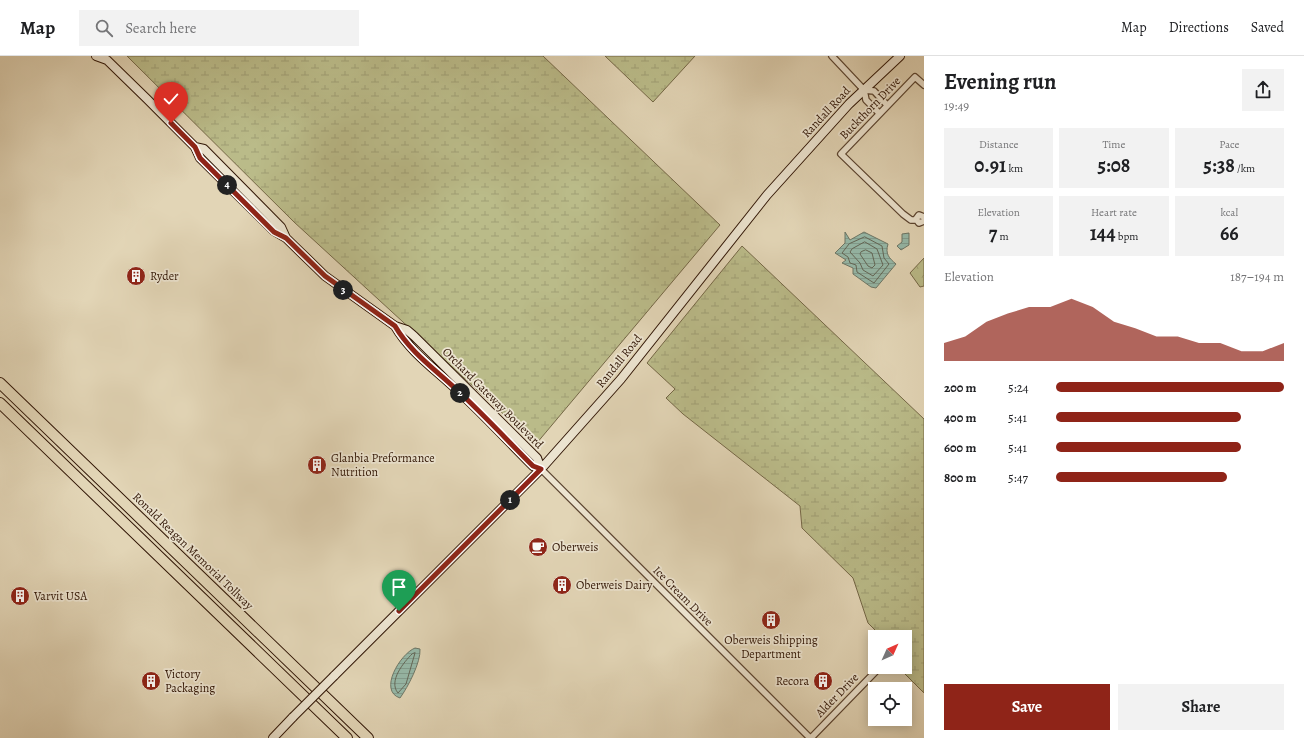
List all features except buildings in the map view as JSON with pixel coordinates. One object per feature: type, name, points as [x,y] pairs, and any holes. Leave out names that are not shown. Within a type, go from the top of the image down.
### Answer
[{"type":"highway","name":"Ronald Reagan Memorial Tollway","points":[[0,383],[368,738]]},
{"type":"highway","points":[[0,403],[347,738]]},
{"type":"main road","name":"Orchard Gateway Boulevard","points":[[96,56],[106,58],[195,147],[204,149],[281,227],[286,238],[325,276],[395,326],[402,338],[421,357],[458,391],[533,466],[541,469]]},
{"type":"main road","name":"Randall Road","points":[[273,738],[541,469],[621,379],[767,195],[849,104],[900,56]]},
{"type":"street","points":[[832,56],[864,90],[866,100],[879,113]]},
{"type":"street","name":"Buckthorn Drive","points":[[916,220],[910,220],[904,216],[840,154],[915,77],[924,85]]},
{"type":"street","points":[[864,90],[874,91],[888,105]]},
{"type":"street","points":[[924,217],[919,215],[916,220],[919,223],[924,221]]},
{"type":"street","name":"Ice Cream Drive","points":[[541,469],[810,738]]},
{"type":"street","name":"Alder Drive","points":[[810,738],[873,674]]},
{"type":"green space","points":[[127,56],[543,56],[720,225],[536,444],[294,222]]},
{"type":"green space","points":[[605,56],[695,56],[653,102]]},
{"type":"green space","points":[[742,246],[924,419],[924,693],[905,674],[912,674],[912,630],[875,630],[868,623],[853,578],[802,528],[800,506],[683,414],[666,398],[675,389],[647,363]]},
{"type":"green space","points":[[924,258],[924,286],[920,287],[910,273]]},
{"type":"water","points":[[845,232],[850,240],[864,232],[888,244],[888,256],[896,264],[876,288],[871,287],[853,274],[853,268],[842,263],[846,260],[835,253],[845,243]]},
{"type":"water","points":[[909,233],[909,245],[901,250],[897,246],[902,242],[902,234]]},
{"type":"water","points":[[415,648],[420,649],[418,661],[407,688],[400,698],[394,694],[391,688],[391,681],[403,657]]},
{"type":"place","name":"Ryder","points":[[136,276]]},
{"type":"place","name":"Glanbia Preformance Nutrition","points":[[317,465]]},
{"type":"place","name":"Oberweis","points":[[538,547]]},
{"type":"place","name":"Oberweis Dairy","points":[[562,585]]},
{"type":"place","name":"Varvit USA","points":[[20,596]]},
{"type":"place","name":"Oberweis Shipping Department","points":[[771,620]]},
{"type":"place","name":"Victory Packaging","points":[[151,681]]},
{"type":"place","name":"Recora","points":[[823,681]]},
{"type":"route","points":[[171,123],[195,147],[200,158],[274,232],[286,238],[325,276],[395,326],[402,338],[421,357],[458,391],[533,466],[541,469],[399,611]]}]
